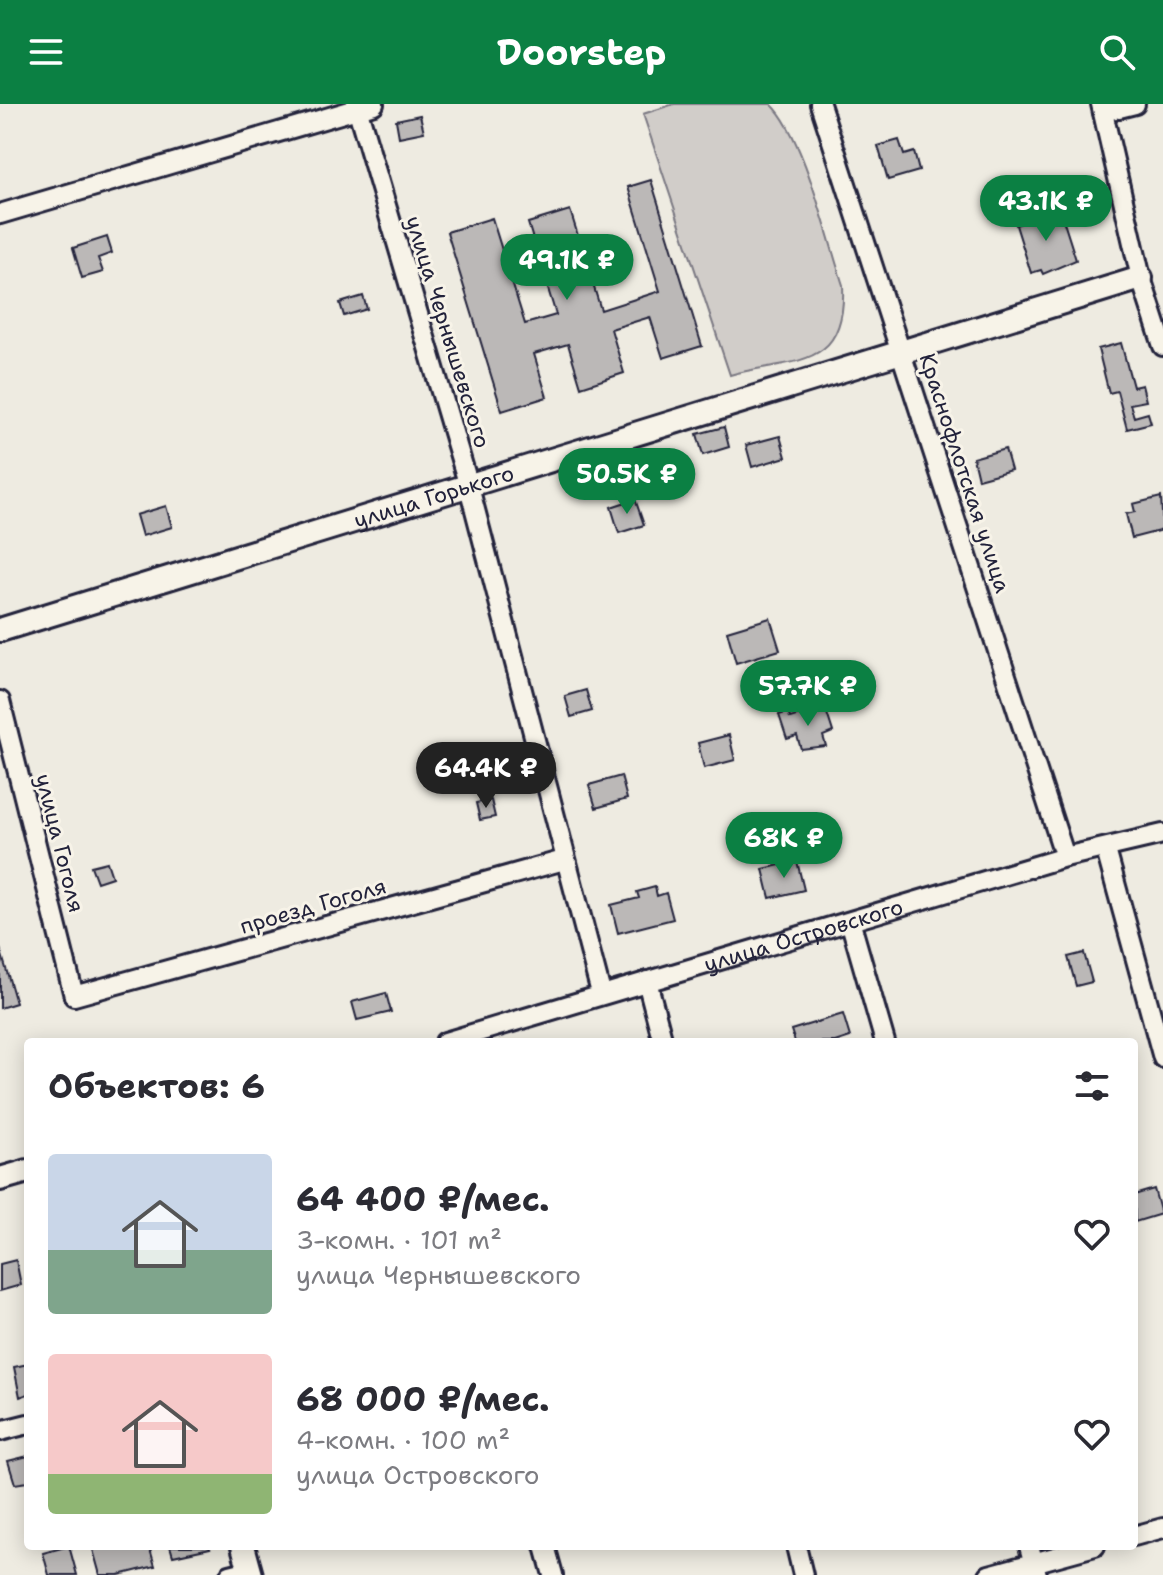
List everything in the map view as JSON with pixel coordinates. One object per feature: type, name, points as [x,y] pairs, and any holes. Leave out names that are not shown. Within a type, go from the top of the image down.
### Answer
[{"type":"street","name":"Краснофлотская улица","points":[[820,104],[1065,857]]},
{"type":"street","points":[[1135,104],[1102,108],[1141,278],[1163,346]]},
{"type":"street","points":[[0,214],[362,106]]},
{"type":"street","name":"улица Чернышевского","points":[[362,106],[468,483],[601,993]]},
{"type":"street","name":"улица Горького","points":[[0,630],[468,483],[900,354],[1141,278]]},
{"type":"street","name":"улица Гоголя","points":[[0,701],[74,996]]},
{"type":"street","name":"улица Островского","points":[[458,1038],[601,993],[851,924],[1065,857],[1106,850],[1163,834]]},
{"type":"street","points":[[1106,850],[1163,1058]]},
{"type":"street","name":"проезд Гоголя","points":[[74,996],[564,860]]},
{"type":"street","points":[[851,924],[884,1038]]},
{"type":"street","points":[[647,981],[662,1038]]},
{"type":"street","points":[[0,1179],[24,1172]]},
{"type":"street","points":[[0,1431],[24,1425]]},
{"type":"street","points":[[1138,1535],[1163,1528]]},
{"type":"street","points":[[243,1550],[244,1573]]},
{"type":"street","points":[[546,1550],[553,1575]]},
{"type":"street","points":[[797,1550],[803,1575]]},
{"type":"street","points":[[989,1575],[1079,1550]]},
{"type":"shaded area","points":[[674,104],[771,104],[794,138],[843,285],[842,313],[836,333],[825,347],[811,356],[730,375],[643,114]]},
{"type":"building","points":[[420,115],[424,132],[399,137],[396,120]]},
{"type":"building","points":[[899,140],[904,155],[914,152],[919,171],[888,180],[878,146]]},
{"type":"building","points":[[651,180],[702,346],[663,358],[650,317],[611,329],[624,373],[581,387],[568,344],[534,354],[547,397],[502,411],[447,232],[492,218],[525,324],[556,315],[528,223],[570,210],[601,310],[660,291],[628,187]]},
{"type":"building","points":[[1050,211],[1052,216],[1061,213],[1076,260],[1043,274],[1041,270],[1031,273],[1016,225]]},
{"type":"building","points":[[107,237],[112,253],[98,258],[103,272],[82,278],[73,248]]},
{"type":"building","points":[[363,296],[367,309],[344,316],[340,303]]},
{"type":"building","points":[[1121,343],[1133,387],[1142,385],[1146,401],[1130,404],[1134,417],[1148,413],[1151,423],[1127,429],[1117,391],[1109,393],[1098,349]]},
{"type":"building","points":[[724,427],[729,447],[703,455],[697,434]]},
{"type":"building","points":[[780,436],[786,457],[752,467],[746,445]]},
{"type":"building","points":[[1005,449],[1011,470],[978,479],[973,458]]},
{"type":"building","points":[[1161,497],[1163,530],[1132,538],[1126,514],[1135,512],[1133,504]]},
{"type":"building","points":[[635,499],[644,525],[619,533],[611,507]]},
{"type":"building","points":[[166,506],[172,527],[142,536],[136,515]]},
{"type":"building","points":[[770,618],[780,650],[736,663],[727,631]]},
{"type":"building","points":[[586,690],[592,711],[571,717],[565,696]]},
{"type":"building","points":[[825,707],[833,732],[823,736],[826,746],[801,749],[797,736],[787,739],[779,715],[788,712],[790,718]]},
{"type":"building","points":[[729,735],[735,760],[704,768],[698,743]]},
{"type":"building","points":[[472,751],[479,774],[461,779],[454,757]]},
{"type":"building","points":[[621,776],[627,799],[596,808],[589,785]]},
{"type":"building","points":[[491,800],[495,817],[480,820],[476,803]]},
{"type":"building","points":[[797,861],[804,890],[770,898],[763,869]]},
{"type":"building","points":[[107,862],[112,877],[97,882],[91,866]]},
{"type":"building","points":[[655,887],[657,896],[666,893],[673,919],[618,933],[611,905],[639,898],[637,892]]},
{"type":"building","points":[[0,948],[16,1003],[0,1008]]},
{"type":"building","points":[[1084,953],[1092,982],[1076,986],[1068,957]]},
{"type":"building","points":[[386,993],[391,1012],[357,1020],[352,1002]]},
{"type":"building","points":[[843,1014],[850,1037],[794,1038],[791,1030]]},
{"type":"building","points":[[1154,1189],[1161,1214],[1138,1221],[1138,1194]]},
{"type":"building","points":[[16,1260],[21,1285],[0,1291],[0,1264]]},
{"type":"building","points":[[24,1365],[24,1396],[20,1397],[14,1367]]},
{"type":"building","points":[[24,1457],[24,1483],[15,1484],[8,1461]]},
{"type":"building","points":[[70,1550],[77,1575],[49,1575],[43,1553]]},
{"type":"building","points":[[93,1550],[150,1550],[155,1566],[119,1575],[100,1575]]},
{"type":"building","points":[[171,1550],[201,1550],[173,1556]]}]
